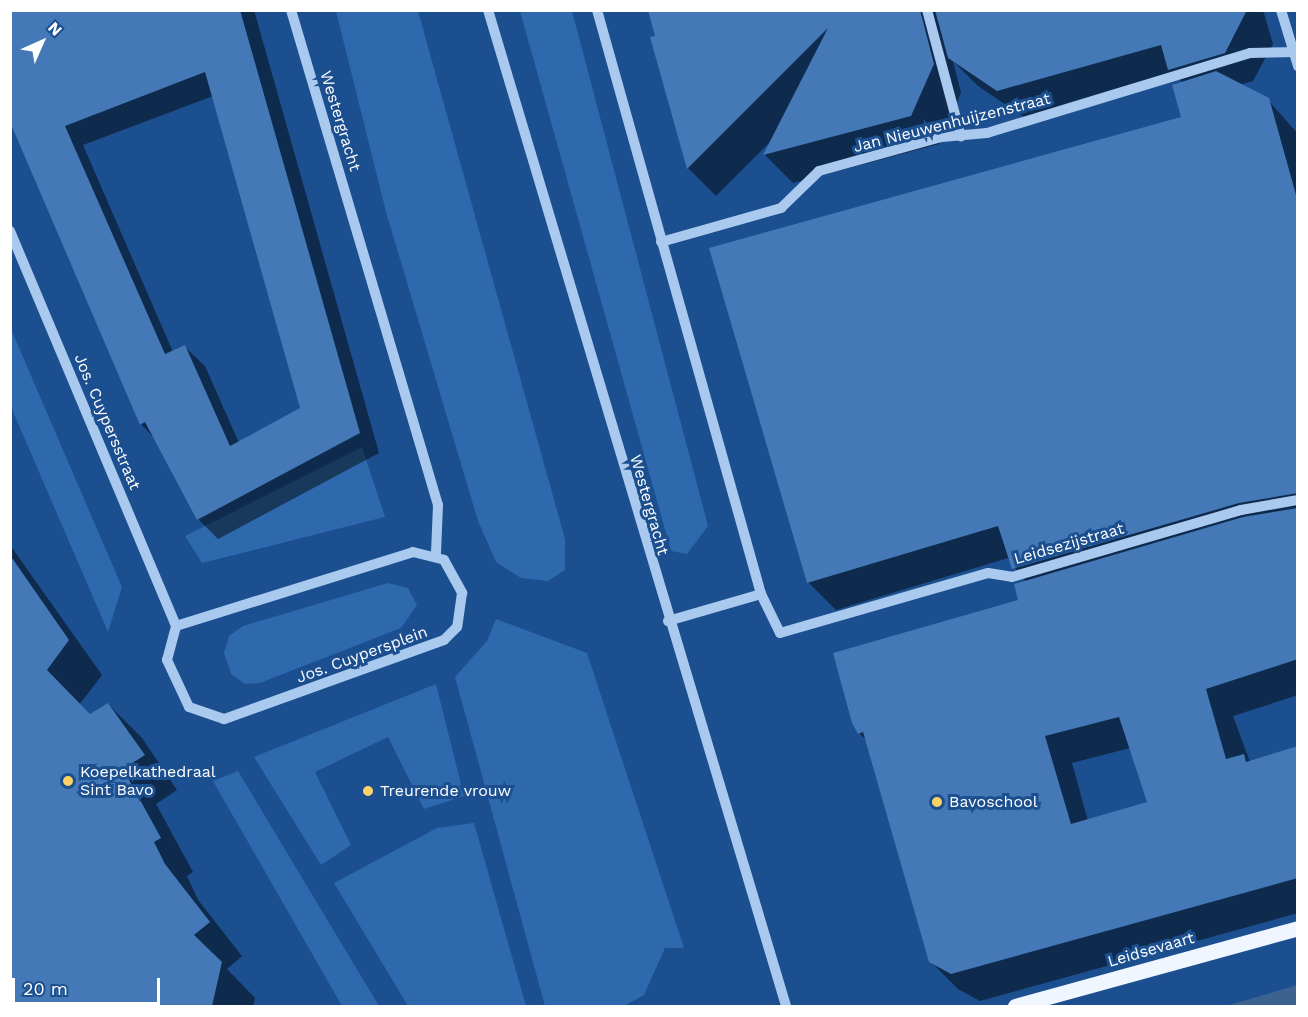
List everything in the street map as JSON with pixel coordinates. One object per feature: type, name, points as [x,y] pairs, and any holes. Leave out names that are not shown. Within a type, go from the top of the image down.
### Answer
[{"type":"main road","name":"Leidsevaart","points":[[1015,1006],[1298,928]]},
{"type":"street","name":"Westergracht","points":[[291,10],[438,505],[436,553]]},
{"type":"street","name":"Westergracht","points":[[488,10],[668,621],[786,1006]]},
{"type":"street","points":[[597,10],[761,594],[668,621]]},
{"type":"street","points":[[927,10],[961,137]]},
{"type":"street","points":[[1281,10],[1298,66]]},
{"type":"street","name":"Jan Nieuwenhuijzenstraat","points":[[661,242],[781,208],[819,171],[961,137],[1250,52],[1295,52]]},
{"type":"street","name":"Jos. Cuypersstraat","points":[[10,231],[176,626]]},
{"type":"street","name":"Leidsezijstraat","points":[[761,594],[780,633],[988,573],[1012,577],[1241,510],[1298,500]]},
{"type":"street","points":[[176,626],[395,556],[436,553]]},
{"type":"street","name":"Jos. Cuypersplein","points":[[176,626],[167,660],[189,706],[224,719],[444,640],[457,627],[462,593],[453,571],[436,553]]},
{"type":"shaded area","points":[[336,11],[418,11],[565,539],[565,570],[548,581],[521,578],[496,562],[478,521],[386,212]]},
{"type":"shaded area","points":[[520,11],[572,11],[708,526],[687,554],[671,551]]},
{"type":"shaded area","points":[[10,327],[122,587],[108,632],[11,407]]},
{"type":"shaded area","points":[[362,447],[385,517],[202,563],[185,536]]},
{"type":"shaded area","points":[[388,583],[408,588],[417,605],[401,628],[260,683],[245,684],[231,674],[224,653],[229,636],[243,626]]},
{"type":"shaded area","points":[[496,619],[587,653],[684,948],[665,948],[644,995],[624,1006],[545,1006],[455,677],[487,641]]},
{"type":"shaded area","points":[[436,684],[464,796],[424,809],[388,737],[315,772],[351,845],[321,865],[254,757]]},
{"type":"shaded area","points":[[238,771],[379,1006],[342,1006],[213,781]]},
{"type":"shaded area","points":[[474,823],[526,1006],[408,1006],[334,883],[437,828]]},
{"type":"shaded area","points":[[1297,985],[1297,1006],[1226,1006]]},
{"type":"building","points":[[10,10],[240,10],[360,433],[197,520],[145,422],[140,425],[10,122]],"holes":[[[205,72],[300,408],[230,446],[185,345],[165,354],[65,126]]]},
{"type":"building","points":[[648,10],[920,10],[934,64],[911,116],[763,155],[828,28],[687,169],[650,37],[655,36]]},
{"type":"building","points":[[935,10],[1247,10],[1225,53],[1168,70],[1161,45],[997,91],[948,58]]},
{"type":"building","points":[[1216,71],[1269,98],[1298,202],[1298,493],[1239,503],[1012,569],[998,526],[807,583],[709,248],[1181,117],[1172,85]]},
{"type":"building","points":[[1298,508],[1298,659],[1206,689],[1226,759],[1244,754],[1246,762],[1298,746],[1298,878],[951,974],[929,962],[863,732],[858,734],[852,723],[833,653],[1018,600],[1014,584],[1243,517]],"holes":[[[1119,717],[1147,802],[1071,824],[1045,736]]]},
{"type":"building","name":"Koepelkathedraal Sint Bavo","points":[[10,555],[69,640],[47,670],[90,714],[108,703],[145,755],[123,769],[161,838],[154,842],[165,864],[210,922],[194,935],[222,962],[212,1006],[10,1006]]},
{"type":"place","name":"Koepelkathedraal Sint Bavo","points":[[68,781]]},
{"type":"place","name":"Treurende vrouw","points":[[368,791]]},
{"type":"place","name":"Bavoschool","points":[[937,802]]}]
